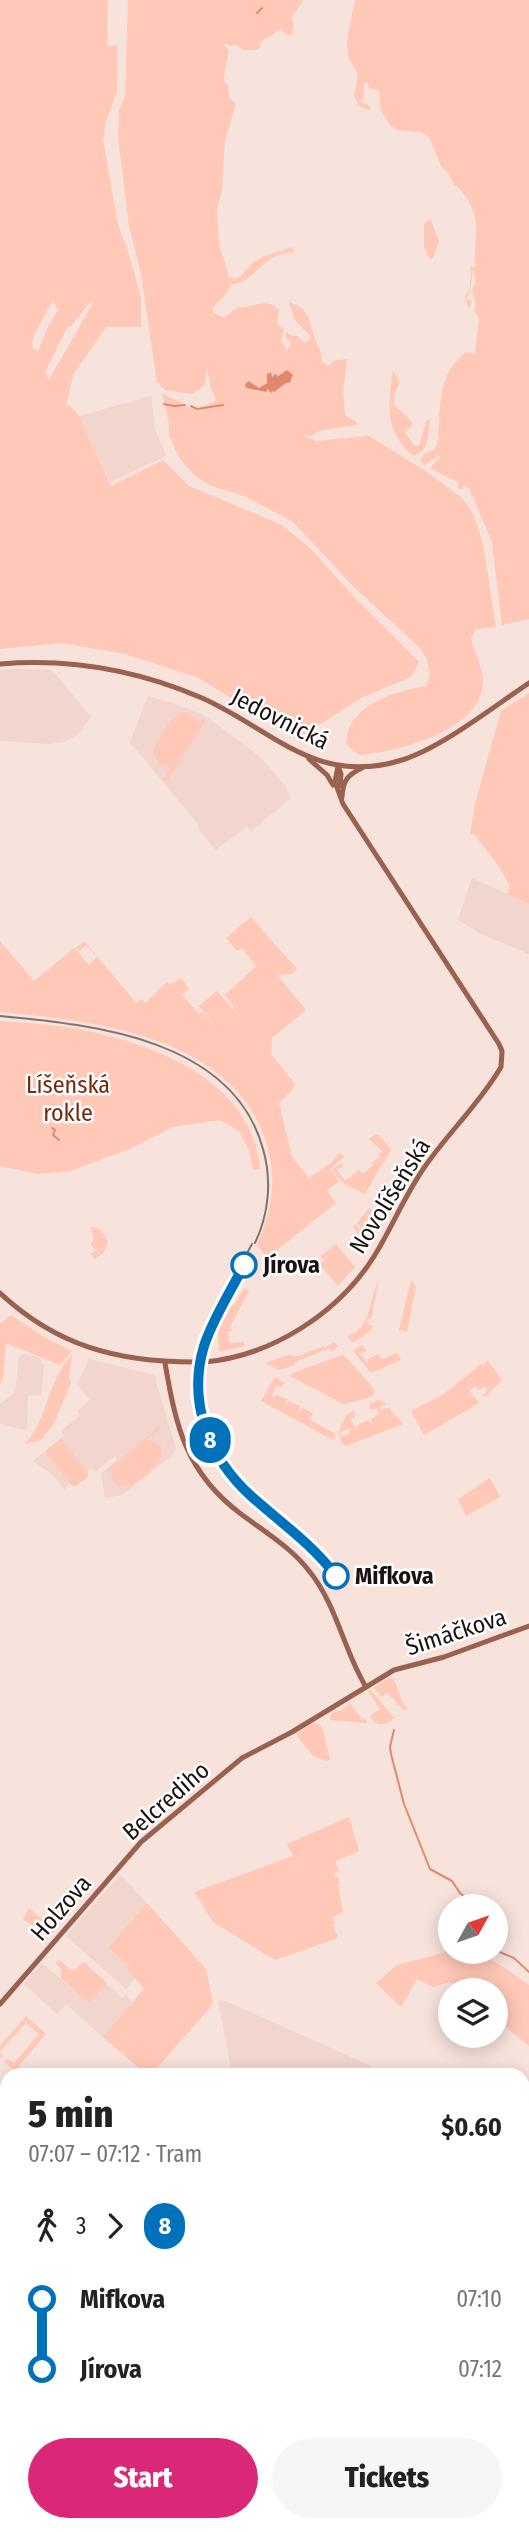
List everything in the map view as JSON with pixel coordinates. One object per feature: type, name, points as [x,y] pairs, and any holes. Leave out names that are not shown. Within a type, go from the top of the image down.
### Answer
[{"type":"street","name":"Jedovnická","points":[[0,664],[81,664],[151,679],[210,702],[307,757],[338,766],[366,766],[402,760],[430,748],[529,683]]},
{"type":"street","points":[[307,757],[327,775],[340,797]]},
{"type":"street","name":"Novolíšeňská","points":[[0,1293],[39,1323],[79,1345],[123,1357],[164,1363],[205,1362],[233,1356],[280,1340],[319,1316],[337,1301],[373,1258],[424,1167],[501,1068],[502,1051],[499,1044],[340,797],[335,776],[338,766]]},
{"type":"street","points":[[340,797],[344,781],[352,773],[366,766]]},
{"type":"street","points":[[164,1363],[180,1430],[194,1464],[220,1497],[286,1548],[310,1571],[366,1687]]},
{"type":"street","name":"Šimáčkova","points":[[366,1687],[394,1671],[444,1657],[529,1626]]},
{"type":"street","name":"Belcrediho","points":[[121,1866],[141,1842],[249,1753],[292,1732],[366,1687]]},
{"type":"street","name":"Holzova","points":[[0,2004],[121,1866]]},
{"type":"shaded area","points":[[287,370],[293,375],[290,383],[271,394],[268,389],[266,392],[246,388],[245,384],[249,381],[259,388],[267,383],[267,374],[271,372],[272,377],[275,374],[278,376]]},
{"type":"shaded area","points":[[151,396],[155,429],[166,456],[110,482],[79,416]]},
{"type":"shaded area","points":[[0,670],[52,670],[91,717],[77,735],[63,742],[49,744],[0,741]]},
{"type":"shaded area","points":[[148,696],[204,715],[259,756],[285,785],[291,798],[251,831],[247,826],[216,850],[199,830],[198,824],[130,742]]},
{"type":"shaded area","points":[[472,878],[529,904],[529,954],[479,933],[458,920]]},
{"type":"shaded area","points":[[24,1354],[41,1358],[41,1364],[44,1365],[41,1396],[28,1395],[27,1430],[0,1424],[0,1404],[15,1393],[19,1357]]},
{"type":"shaded area","points":[[89,1359],[154,1375],[176,1449],[174,1454],[122,1495],[105,1498],[101,1473],[118,1460],[115,1456],[95,1472],[92,1468],[88,1471],[87,1478],[75,1486],[70,1484],[66,1487],[66,1492],[52,1474],[33,1461],[64,1436],[61,1431],[80,1415],[77,1411],[90,1400],[77,1385]]},
{"type":"shaded area","points":[[192,1369],[203,1369],[204,1405],[223,1461],[245,1486],[308,1538],[333,1563],[349,1583],[346,1587],[337,1592],[304,1549],[235,1491],[216,1468],[203,1444],[196,1419]]},
{"type":"shaded area","points":[[120,1875],[147,1903],[108,1946],[130,1966],[135,1978],[126,1989],[66,1936]]},
{"type":"shaded area","points":[[42,1963],[89,2003],[106,1984],[122,1998],[125,1995],[133,2002],[103,2037],[66,2004],[57,2014],[24,1984]]},
{"type":"shaded area","points":[[223,2000],[371,2068],[231,2068],[218,2001]]},
{"type":"green space","points":[[0,0],[108,0],[107,46],[117,46],[117,91],[103,139],[118,225],[141,297],[141,327],[106,327],[73,375],[66,407],[69,405],[79,416],[111,486],[163,460],[189,486],[282,525],[310,548],[419,662],[411,677],[361,698],[297,739],[197,677],[125,654],[62,643],[0,649]],"holes":[[[53,300],[58,310],[38,351],[32,348],[33,337]],[[91,301],[93,303],[49,380],[45,372],[67,328]]]},
{"type":"green space","points":[[128,0],[303,0],[291,18],[294,25],[292,35],[285,34],[281,29],[259,43],[261,47],[257,50],[243,50],[237,45],[221,43],[229,50],[223,81],[228,84],[229,97],[236,104],[225,140],[222,190],[217,209],[219,244],[229,277],[234,279],[241,276],[252,263],[270,254],[292,247],[295,253],[274,257],[245,280],[231,285],[212,308],[214,313],[224,318],[238,307],[266,303],[275,306],[279,311],[277,324],[284,330],[281,340],[287,351],[291,343],[285,331],[292,336],[298,336],[305,343],[311,337],[294,319],[289,302],[297,305],[309,317],[322,362],[329,366],[333,361],[347,359],[343,391],[345,415],[356,422],[356,425],[318,431],[312,436],[302,435],[316,441],[369,436],[461,497],[473,513],[483,544],[496,627],[476,629],[471,639],[483,676],[479,698],[469,713],[435,736],[394,749],[359,755],[346,744],[349,728],[363,710],[393,694],[426,686],[430,674],[427,659],[420,648],[353,586],[292,521],[244,496],[209,485],[193,474],[179,457],[169,436],[162,393],[184,404],[183,406],[197,409],[217,400],[211,389],[207,368],[205,385],[192,394],[165,390],[157,382],[141,274],[129,226],[118,136],[119,111],[125,96]],"holes":[[[270,372],[272,377],[283,373],[293,377],[289,384],[286,383],[270,394],[268,389],[266,392],[256,390],[246,383],[250,381],[259,388],[267,383],[268,373]]]},
{"type":"green space","points":[[355,0],[529,0],[529,619],[502,625],[492,542],[470,490],[465,486],[460,490],[458,482],[431,469],[440,458],[439,455],[425,465],[420,461],[424,454],[435,449],[439,439],[441,397],[448,373],[466,352],[475,354],[479,318],[474,311],[476,306],[472,288],[476,284],[473,269],[476,223],[471,206],[454,185],[449,173],[441,166],[429,137],[422,132],[397,130],[390,125],[381,111],[379,90],[369,88],[367,82],[364,84],[364,98],[360,101],[370,106],[370,110],[360,107],[354,96],[358,74],[348,57],[347,40]]},
{"type":"green space","points":[[430,218],[439,241],[433,258],[430,259],[424,247],[424,225]]},
{"type":"green space","points":[[471,265],[473,269],[470,292],[466,298],[472,301],[469,309],[465,297],[470,288]]},
{"type":"green space","points":[[393,371],[400,382],[394,403],[413,424],[405,432],[414,445],[418,446],[427,420],[430,419],[425,446],[419,454],[413,456],[397,437],[390,417]]},
{"type":"green space","points":[[529,693],[529,904],[507,894],[510,886],[498,865],[474,834],[470,835],[475,804],[501,711]]},
{"type":"green space","points":[[186,712],[199,723],[202,719],[205,721],[167,781],[164,779],[171,767],[160,765],[153,753],[170,723]]},
{"type":"green space","points":[[251,917],[297,969],[291,974],[277,975],[306,1010],[272,1038],[271,1054],[295,1084],[279,1103],[292,1157],[309,1178],[340,1153],[344,1157],[330,1169],[339,1181],[327,1191],[336,1203],[267,1258],[257,1245],[272,1195],[270,1156],[249,1106],[223,1078],[192,1056],[156,1040],[76,1021],[0,1012],[0,941],[34,981],[74,948],[89,965],[97,957],[86,945],[79,951],[76,947],[84,942],[86,943],[136,1003],[141,999],[145,1003],[167,982],[170,985],[181,978],[189,989],[182,995],[222,1034],[199,1006],[217,991],[241,1018],[225,995],[256,966],[242,948],[237,951],[226,938]]},
{"type":"green space","name":"Líšeňská rokle","points":[[0,1021],[89,1031],[127,1041],[180,1063],[204,1077],[225,1095],[242,1116],[254,1140],[260,1169],[253,1170],[249,1150],[239,1131],[220,1120],[172,1127],[134,1147],[71,1171],[38,1174],[0,1166]]},
{"type":"green space","points":[[375,1134],[379,1135],[391,1150],[365,1194],[344,1184],[332,1170],[341,1163],[343,1166],[337,1170],[345,1181],[359,1170],[363,1174],[382,1151],[369,1139]]},
{"type":"green space","points":[[369,1208],[378,1215],[371,1221],[374,1225],[380,1216],[383,1218],[368,1247],[353,1227],[356,1224],[358,1229],[361,1227],[357,1223]]},
{"type":"green space","points":[[94,1227],[104,1234],[107,1243],[104,1251],[95,1259],[91,1253],[100,1249],[94,1249],[91,1244],[95,1238],[91,1228]]},
{"type":"green space","points":[[336,1244],[355,1267],[338,1286],[316,1260],[325,1260],[320,1257]]},
{"type":"green space","points":[[379,1280],[371,1319],[368,1319],[367,1324],[373,1326],[353,1343],[347,1336],[355,1333],[365,1321]]},
{"type":"green space","points":[[411,1280],[416,1287],[407,1332],[399,1330]]},
{"type":"green space","points":[[244,1288],[249,1291],[230,1327],[233,1330],[228,1332],[230,1343],[243,1342],[245,1346],[219,1352],[218,1329],[229,1306],[235,1304]]},
{"type":"green space","points":[[11,1315],[44,1337],[72,1351],[60,1365],[6,1343],[0,1386],[0,1324]]},
{"type":"green space","points":[[334,1342],[338,1346],[331,1352],[330,1348],[279,1370],[265,1363],[288,1355],[299,1356],[324,1346],[325,1348]]},
{"type":"green space","points":[[363,1345],[366,1351],[360,1353],[368,1364],[368,1359],[378,1354],[382,1359],[397,1353],[401,1360],[371,1373],[354,1352]]},
{"type":"green space","points":[[72,1355],[69,1378],[71,1383],[54,1423],[41,1440],[25,1444],[39,1423],[57,1376]]},
{"type":"green space","points":[[342,1355],[372,1387],[375,1391],[373,1396],[343,1404],[290,1376],[295,1372]]},
{"type":"green space","points":[[488,1361],[502,1380],[485,1397],[483,1395],[488,1390],[485,1386],[479,1390],[475,1386],[469,1391],[479,1403],[424,1435],[411,1411],[444,1394]]},
{"type":"green space","points":[[275,1377],[285,1383],[281,1388],[276,1385],[271,1398],[276,1395],[287,1399],[285,1406],[289,1401],[300,1406],[298,1413],[302,1408],[313,1413],[307,1418],[336,1434],[333,1440],[261,1401]]},
{"type":"green space","points":[[379,1400],[386,1404],[380,1407],[381,1410],[389,1408],[395,1414],[384,1420],[396,1415],[403,1424],[343,1445],[340,1437],[351,1433],[349,1429],[338,1434],[346,1416],[354,1410],[355,1417],[350,1419],[358,1431],[357,1425],[368,1420],[373,1425],[371,1419],[379,1414],[377,1408],[371,1410],[369,1404]]},
{"type":"green space","points":[[160,1426],[148,1439],[161,1446],[162,1452],[157,1464],[130,1486],[118,1486],[112,1479],[111,1470],[107,1473],[106,1471]]},
{"type":"green space","points":[[61,1439],[88,1473],[87,1478],[75,1486],[72,1486],[45,1451]]},
{"type":"green space","points":[[490,1478],[500,1497],[466,1516],[458,1499]]},
{"type":"green space","points":[[388,1678],[394,1680],[404,1706],[406,1705],[407,1709],[404,1711],[387,1692],[382,1697],[374,1688]]},
{"type":"green space","points":[[370,1689],[393,1717],[396,1716],[388,1722],[374,1722],[370,1716],[380,1709],[368,1691]]},
{"type":"green space","points":[[350,1703],[367,1723],[330,1720],[331,1714],[341,1711]]},
{"type":"green space","points":[[313,1723],[322,1727],[330,1759],[327,1761],[313,1756],[297,1736],[297,1733]]},
{"type":"green space","points":[[349,1817],[359,1851],[335,1861],[339,1871],[333,1874],[337,1876],[340,1884],[343,1912],[333,1917],[338,1938],[275,1960],[213,1922],[194,1892],[293,1856],[287,1844]]},
{"type":"green space","points":[[147,1903],[206,1969],[213,2004],[157,2068],[139,2068],[103,2037],[144,1989],[127,1969],[130,1966],[108,1947]]},
{"type":"green space","points":[[29,1908],[55,1931],[47,1939],[36,1927],[23,1920]]},
{"type":"green space","points":[[438,1954],[438,1964],[501,1965],[529,1985],[529,2046],[508,2029],[508,1978],[438,1978],[438,1986],[433,1987],[417,1979],[401,2007],[376,1983],[397,1965]]},
{"type":"green space","points":[[59,1960],[73,1971],[84,1962],[107,1983],[89,2003],[61,1978],[61,1969],[56,1963]]},
{"type":"green space","points":[[26,2016],[46,2034],[19,2068],[12,2068],[3,2061],[10,2060],[14,2063],[39,2034],[26,2023],[0,2051],[0,2046]]},
{"type":"waterway","points":[[257,13],[262,8]]},
{"type":"waterway","points":[[164,404],[185,405]]},
{"type":"waterway","points":[[191,406],[197,409],[223,405]]},
{"type":"waterway","points":[[52,1128],[55,1130],[53,1135],[59,1140]]},
{"type":"waterway","points":[[394,1730],[391,1754],[404,1804],[430,1869],[452,1881],[461,1894]]},
{"type":"waterway","points":[[508,1955],[529,1972]]},
{"type":"tram line","points":[[0,1016],[77,1025],[117,1033],[156,1045],[192,1061],[223,1083],[247,1112],[266,1161],[268,1197],[255,1243]]},
{"type":"tram line","points":[[245,1257],[252,1244]]},
{"type":"tram line","name":"8","points":[[244,1265],[203,1349],[198,1386],[199,1405],[204,1422],[215,1453],[232,1477],[320,1555],[336,1576]]},
{"type":"tram line","points":[[202,1355],[207,1338],[223,1307]]},
{"type":"tram line","points":[[196,1369],[195,1391],[199,1414],[211,1449],[222,1467],[248,1496],[308,1549],[337,1588]]},
{"type":"place","name":"Jírova","points":[[244,1265]]},
{"type":"place","name":"Mifkova","points":[[336,1576]]}]
